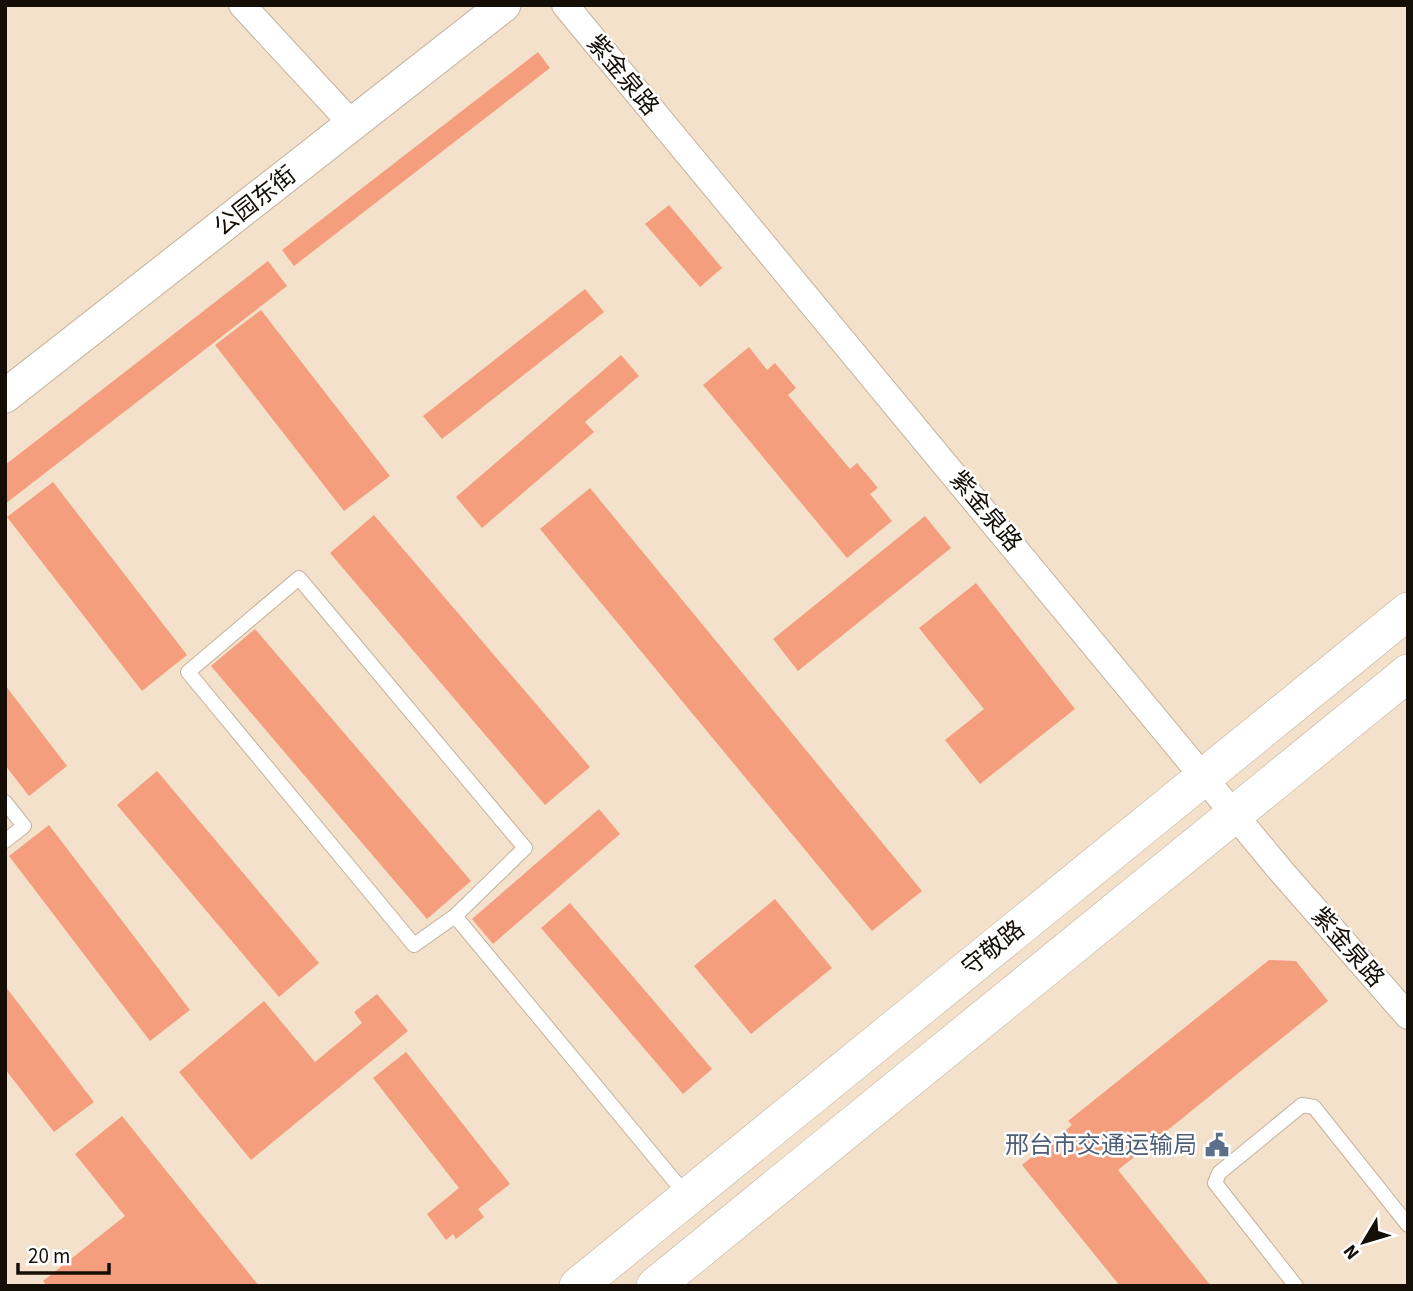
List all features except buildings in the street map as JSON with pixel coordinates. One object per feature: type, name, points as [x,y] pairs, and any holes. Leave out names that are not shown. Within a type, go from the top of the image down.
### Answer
[{"type":"main road","name":"守敬路","points":[[578,1286],[1408,611]]},
{"type":"main road","name":"守敬路","points":[[654,1286],[1408,673]]},
{"type":"street","points":[[242,5],[352,124]]},
{"type":"street","name":"公园东街","points":[[5,396],[504,5]]},
{"type":"street","name":"紫金泉路","points":[[565,5],[1235,814],[1408,1016]]},
{"type":"lane","points":[[299,578],[525,849],[455,916],[414,946],[188,672],[299,578]]},
{"type":"lane","points":[[5,802],[24,826],[5,841]]},
{"type":"lane","points":[[455,916],[687,1197]]},
{"type":"lane","points":[[1296,1286],[1215,1183],[1219,1173],[1302,1105],[1314,1107],[1408,1225]]},
{"type":"place","name":"邢台市交通运输局","points":[[1217,1145]]}]
